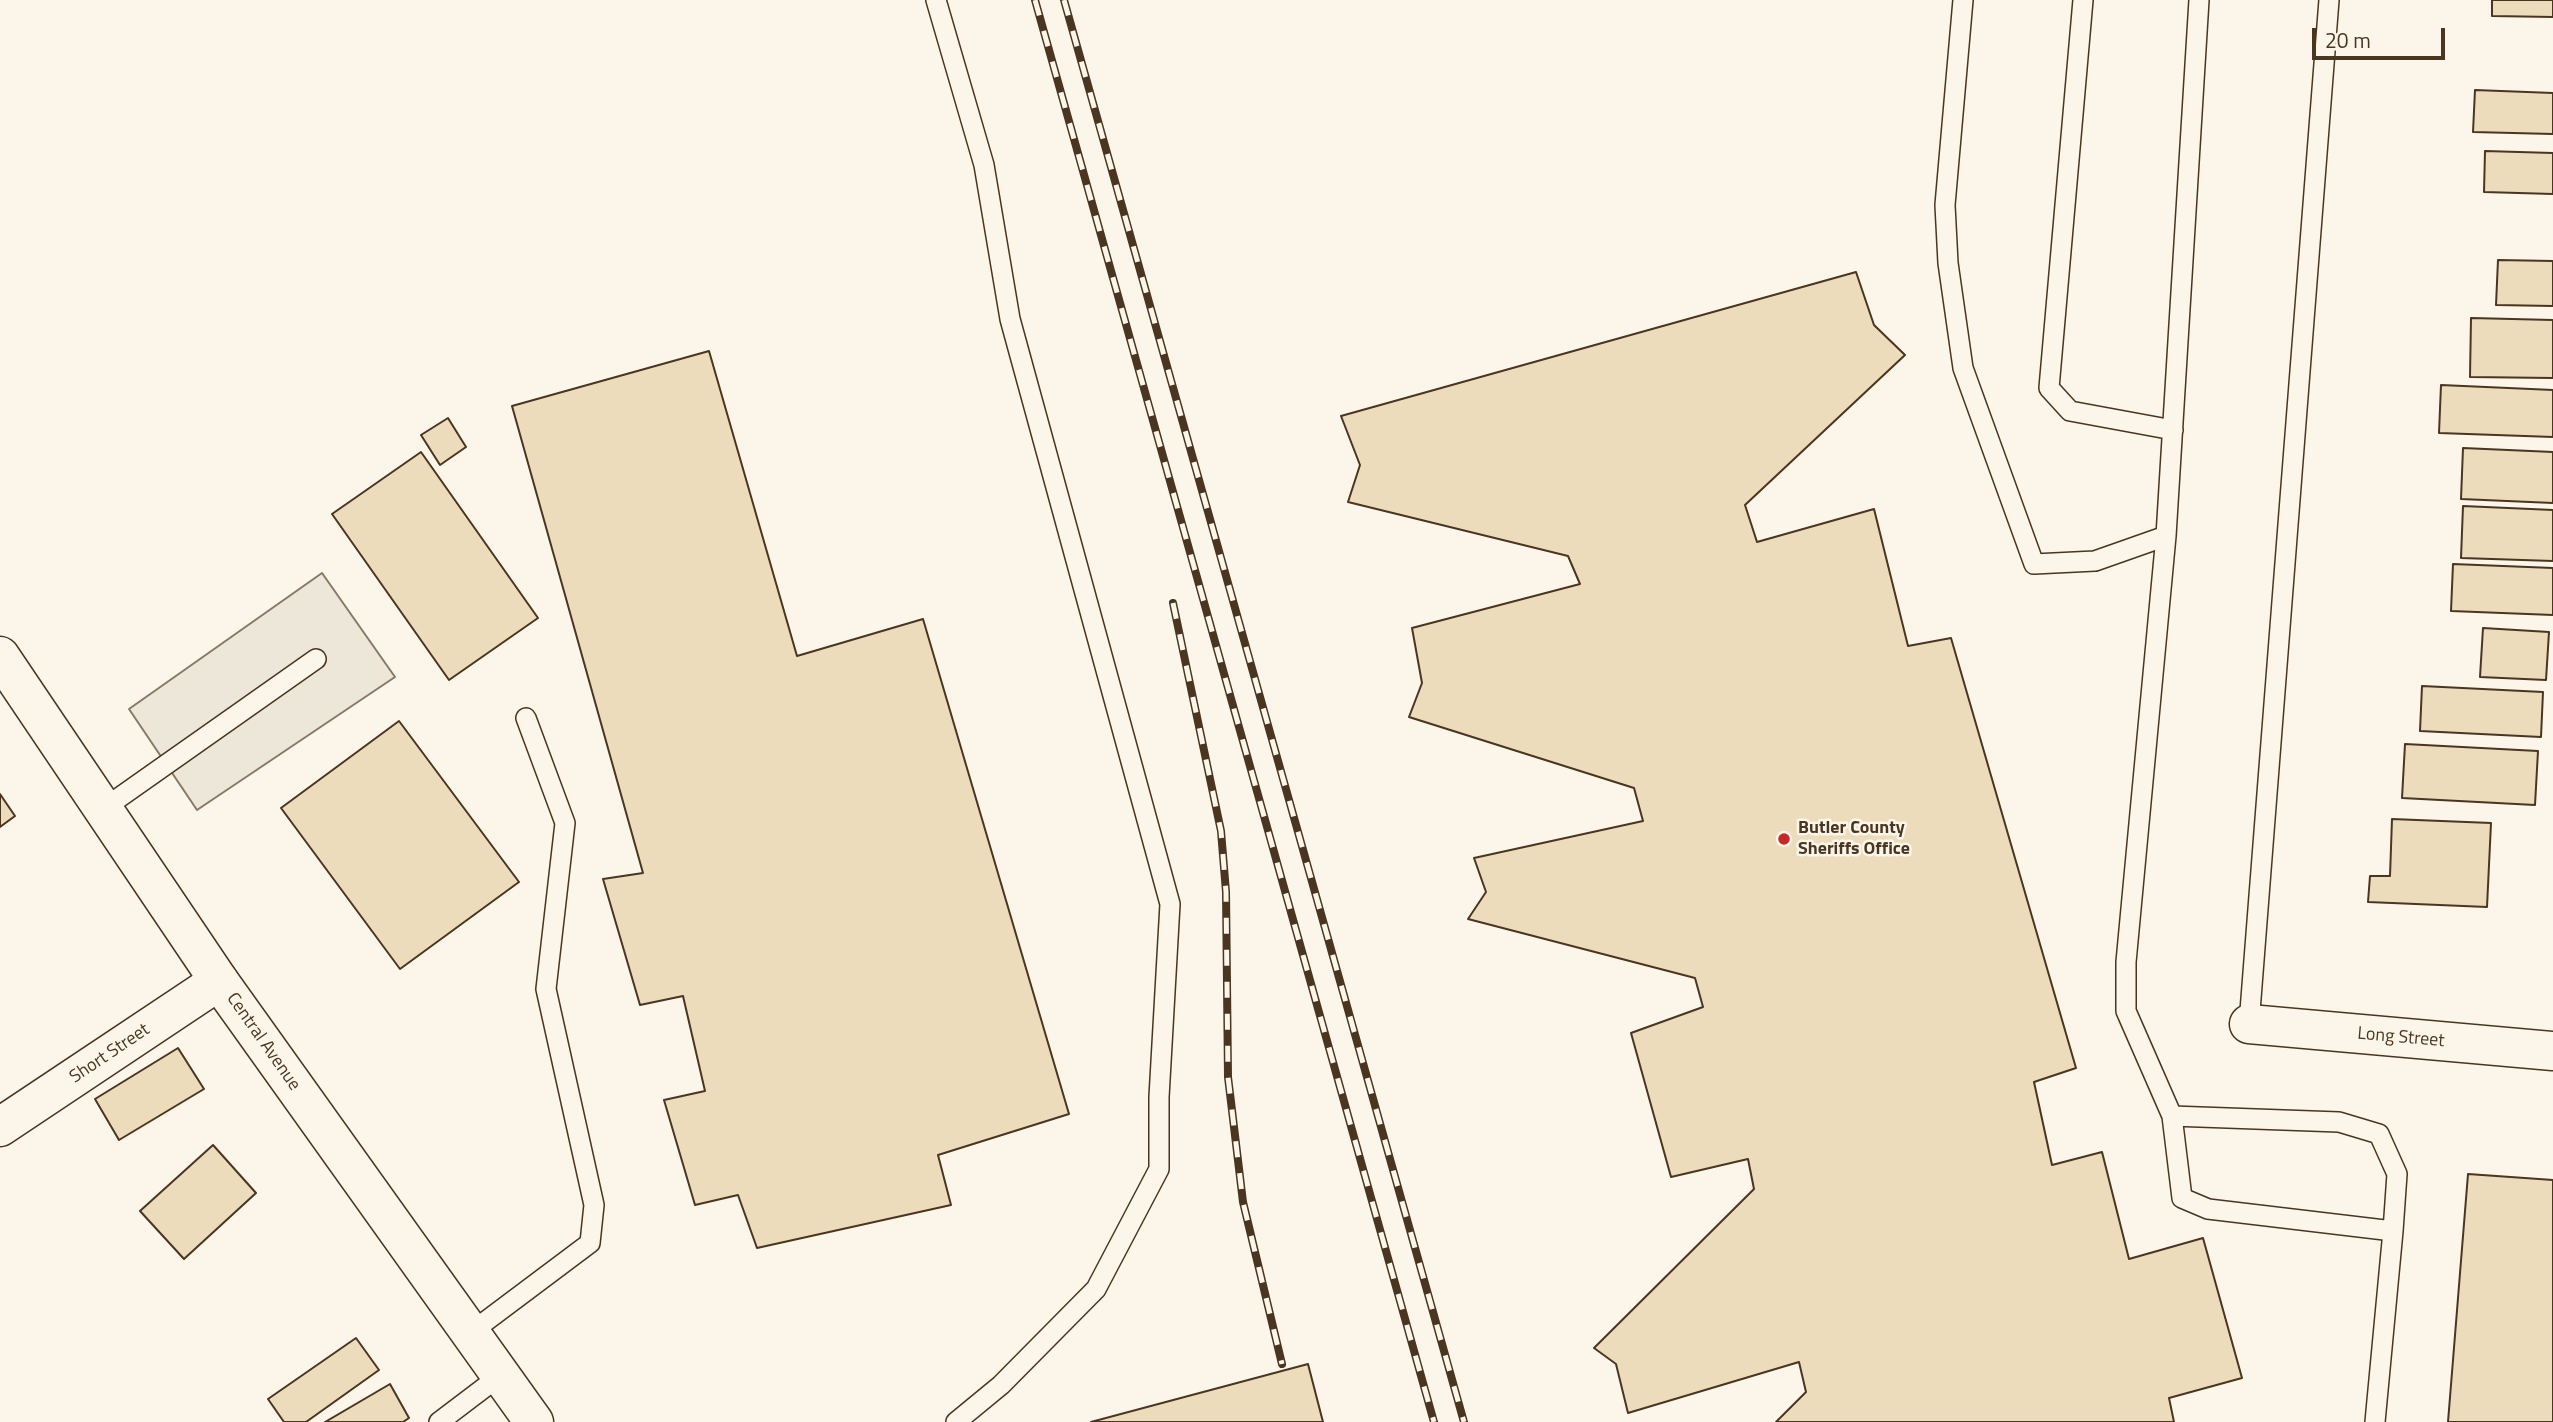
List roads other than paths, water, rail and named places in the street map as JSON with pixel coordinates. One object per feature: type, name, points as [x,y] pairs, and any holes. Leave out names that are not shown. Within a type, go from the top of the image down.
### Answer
[{"type":"main road","name":"Central Avenue","points":[[0,656],[219,981],[534,1422]]},
{"type":"main road","name":"Short Street","points":[[0,1127],[219,981]]},
{"type":"main road","name":"Long Street","points":[[2249,1024],[2553,1051]]},
{"type":"lane","points":[[936,0],[984,165],[1010,319],[1170,905],[1159,1097],[1159,1169],[1096,1289],[1001,1385],[956,1422]]},
{"type":"lane","points":[[1962,0],[1945,205],[1948,263],[1963,368],[2034,564],[2095,561],[2166,536]]},
{"type":"lane","points":[[2083,0],[2049,388],[2070,411],[2173,430]]},
{"type":"lane","points":[[2199,0],[2166,536],[2126,962],[2126,1011],[2172,1116],[2182,1198],[2208,1209],[2393,1231]]},
{"type":"lane","points":[[2249,1024],[2329,0]]},
{"type":"lane","points":[[103,809],[316,659]]},
{"type":"lane","points":[[470,1333],[590,1243],[594,1205],[546,989],[565,823],[526,718]]},
{"type":"lane","points":[[2172,1116],[2339,1122],[2379,1134],[2397,1174],[2375,1422]]},
{"type":"lane","points":[[439,1422],[501,1376]]},
{"type":"railway","points":[[1035,0],[1434,1422]]},
{"type":"railway","points":[[1064,0],[1464,1422]]},
{"type":"railway","points":[[1173,603],[1221,831],[1226,892],[1228,1077],[1243,1202],[1282,1364]]},
{"type":"place","name":"Butler County Sheriffs Office","points":[[1784,839]]}]
